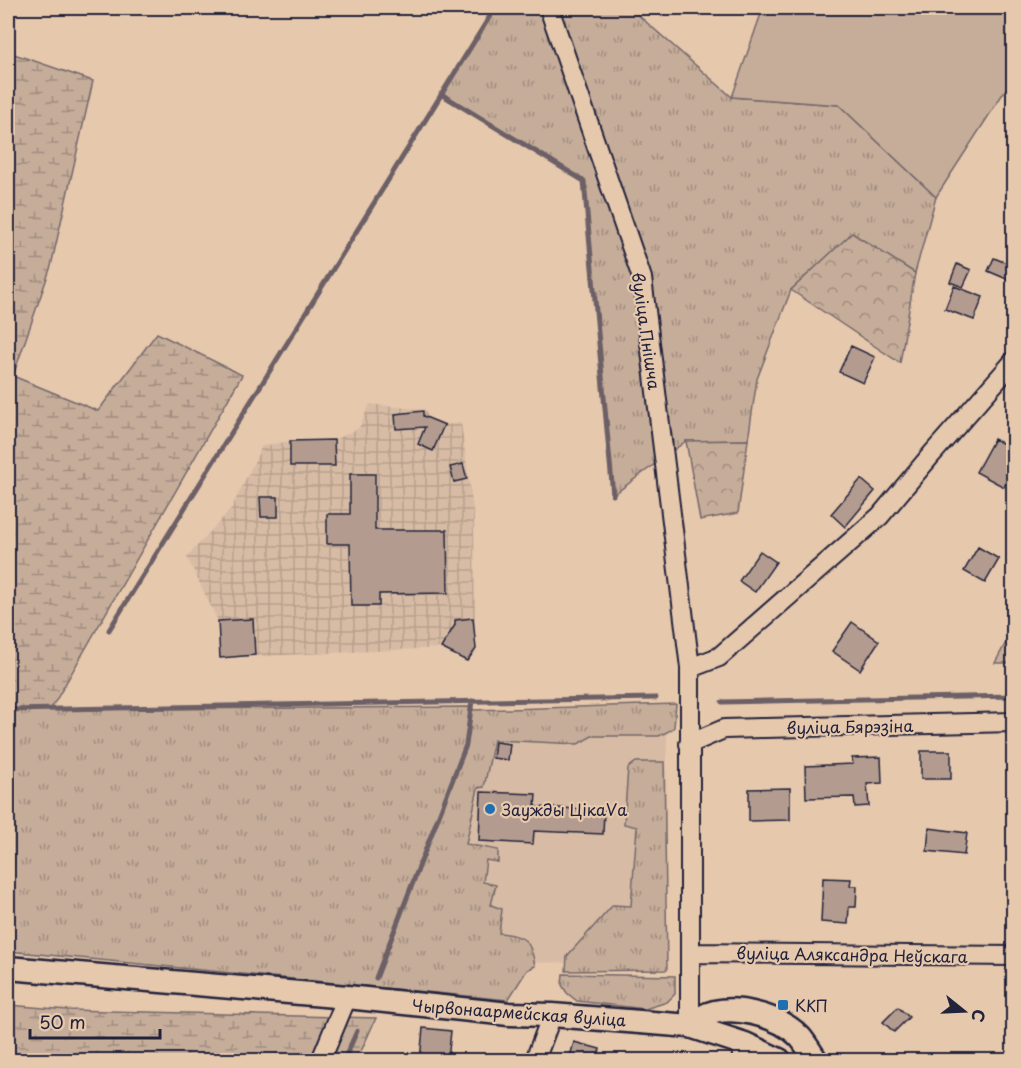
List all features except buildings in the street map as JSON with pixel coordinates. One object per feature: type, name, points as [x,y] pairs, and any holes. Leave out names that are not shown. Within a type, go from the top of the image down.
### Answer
[{"type":"main road","name":"Чырвонаармейская вуліца","points":[[8,968],[347,997],[509,1014],[552,1015],[690,1026],[743,1052],[779,1060]]},
{"type":"main road","points":[[690,1026],[701,1017],[718,1011],[739,1011],[764,1016],[787,1027],[799,1037],[816,1060]]},
{"type":"street","name":"вуліца Пнішча","points":[[549,8],[642,278],[690,668],[690,1026]]},
{"type":"street","points":[[690,668],[719,657],[880,516],[1014,360]]},
{"type":"street","name":"вуліца Бярэзіна","points":[[689,744],[724,729],[1014,722]]},
{"type":"street","name":"вуліца Аляксандра Неўскага","points":[[690,952],[1014,956]]},
{"type":"street","points":[[321,1060],[347,997]]},
{"type":"street","points":[[535,1060],[552,1015]]},
{"type":"shaded area","points":[[370,404],[425,410],[429,418],[444,425],[461,423],[474,516],[475,649],[467,661],[441,648],[220,658],[218,621],[187,557],[231,509],[262,446],[290,441],[334,440],[359,428]]},
{"type":"shaded area","points":[[667,726],[664,963],[442,962],[490,727]]},
{"type":"green space","points":[[495,8],[630,8],[732,97],[839,105],[936,197],[915,273],[852,234],[791,290],[757,379],[748,440],[686,441],[613,495],[584,181],[441,94]]},
{"type":"green space","points":[[763,8],[1013,8],[1013,78],[936,197],[839,105],[732,97]]},
{"type":"green space","points":[[8,52],[93,81],[51,266],[13,376],[98,411],[157,333],[242,375],[51,709],[8,710]]},
{"type":"green space","points":[[852,233],[915,273],[900,363],[791,290]]},
{"type":"green space","points":[[748,440],[738,513],[700,520],[686,441]]},
{"type":"green space","points":[[1013,629],[1013,663],[995,663]]},
{"type":"green space","points":[[676,704],[674,727],[659,736],[592,736],[578,744],[494,740],[484,787],[478,788],[466,844],[498,850],[498,862],[486,860],[483,882],[496,885],[491,905],[502,909],[499,933],[521,937],[529,945],[533,957],[535,966],[527,970],[508,1000],[8,951],[8,710],[471,707],[474,710]]},
{"type":"green space","points":[[636,762],[664,762],[667,970],[566,971],[567,956],[613,905],[631,906],[637,827],[624,824],[628,768]]},
{"type":"green space","points":[[563,974],[675,976],[675,994],[667,1002],[645,1009],[577,1001],[567,993],[562,985]]},
{"type":"green space","points":[[8,1005],[68,1010],[376,1018],[357,1060],[8,1060]]},
{"type":"waterway","points":[[109,630],[495,8]]},
{"type":"waterway","points":[[441,94],[584,181],[613,495]]},
{"type":"waterway","points":[[722,702],[1014,696]]},
{"type":"waterway","points":[[8,710],[656,698]]},
{"type":"waterway","points":[[376,978],[466,745],[472,701]]},
{"type":"waterway","points":[[344,1060],[357,1031]]},
{"type":"place","name":"Заужды ЦікаVа","points":[[490,809]]},
{"type":"place","name":"ККП","points":[[783,1005]]}]
